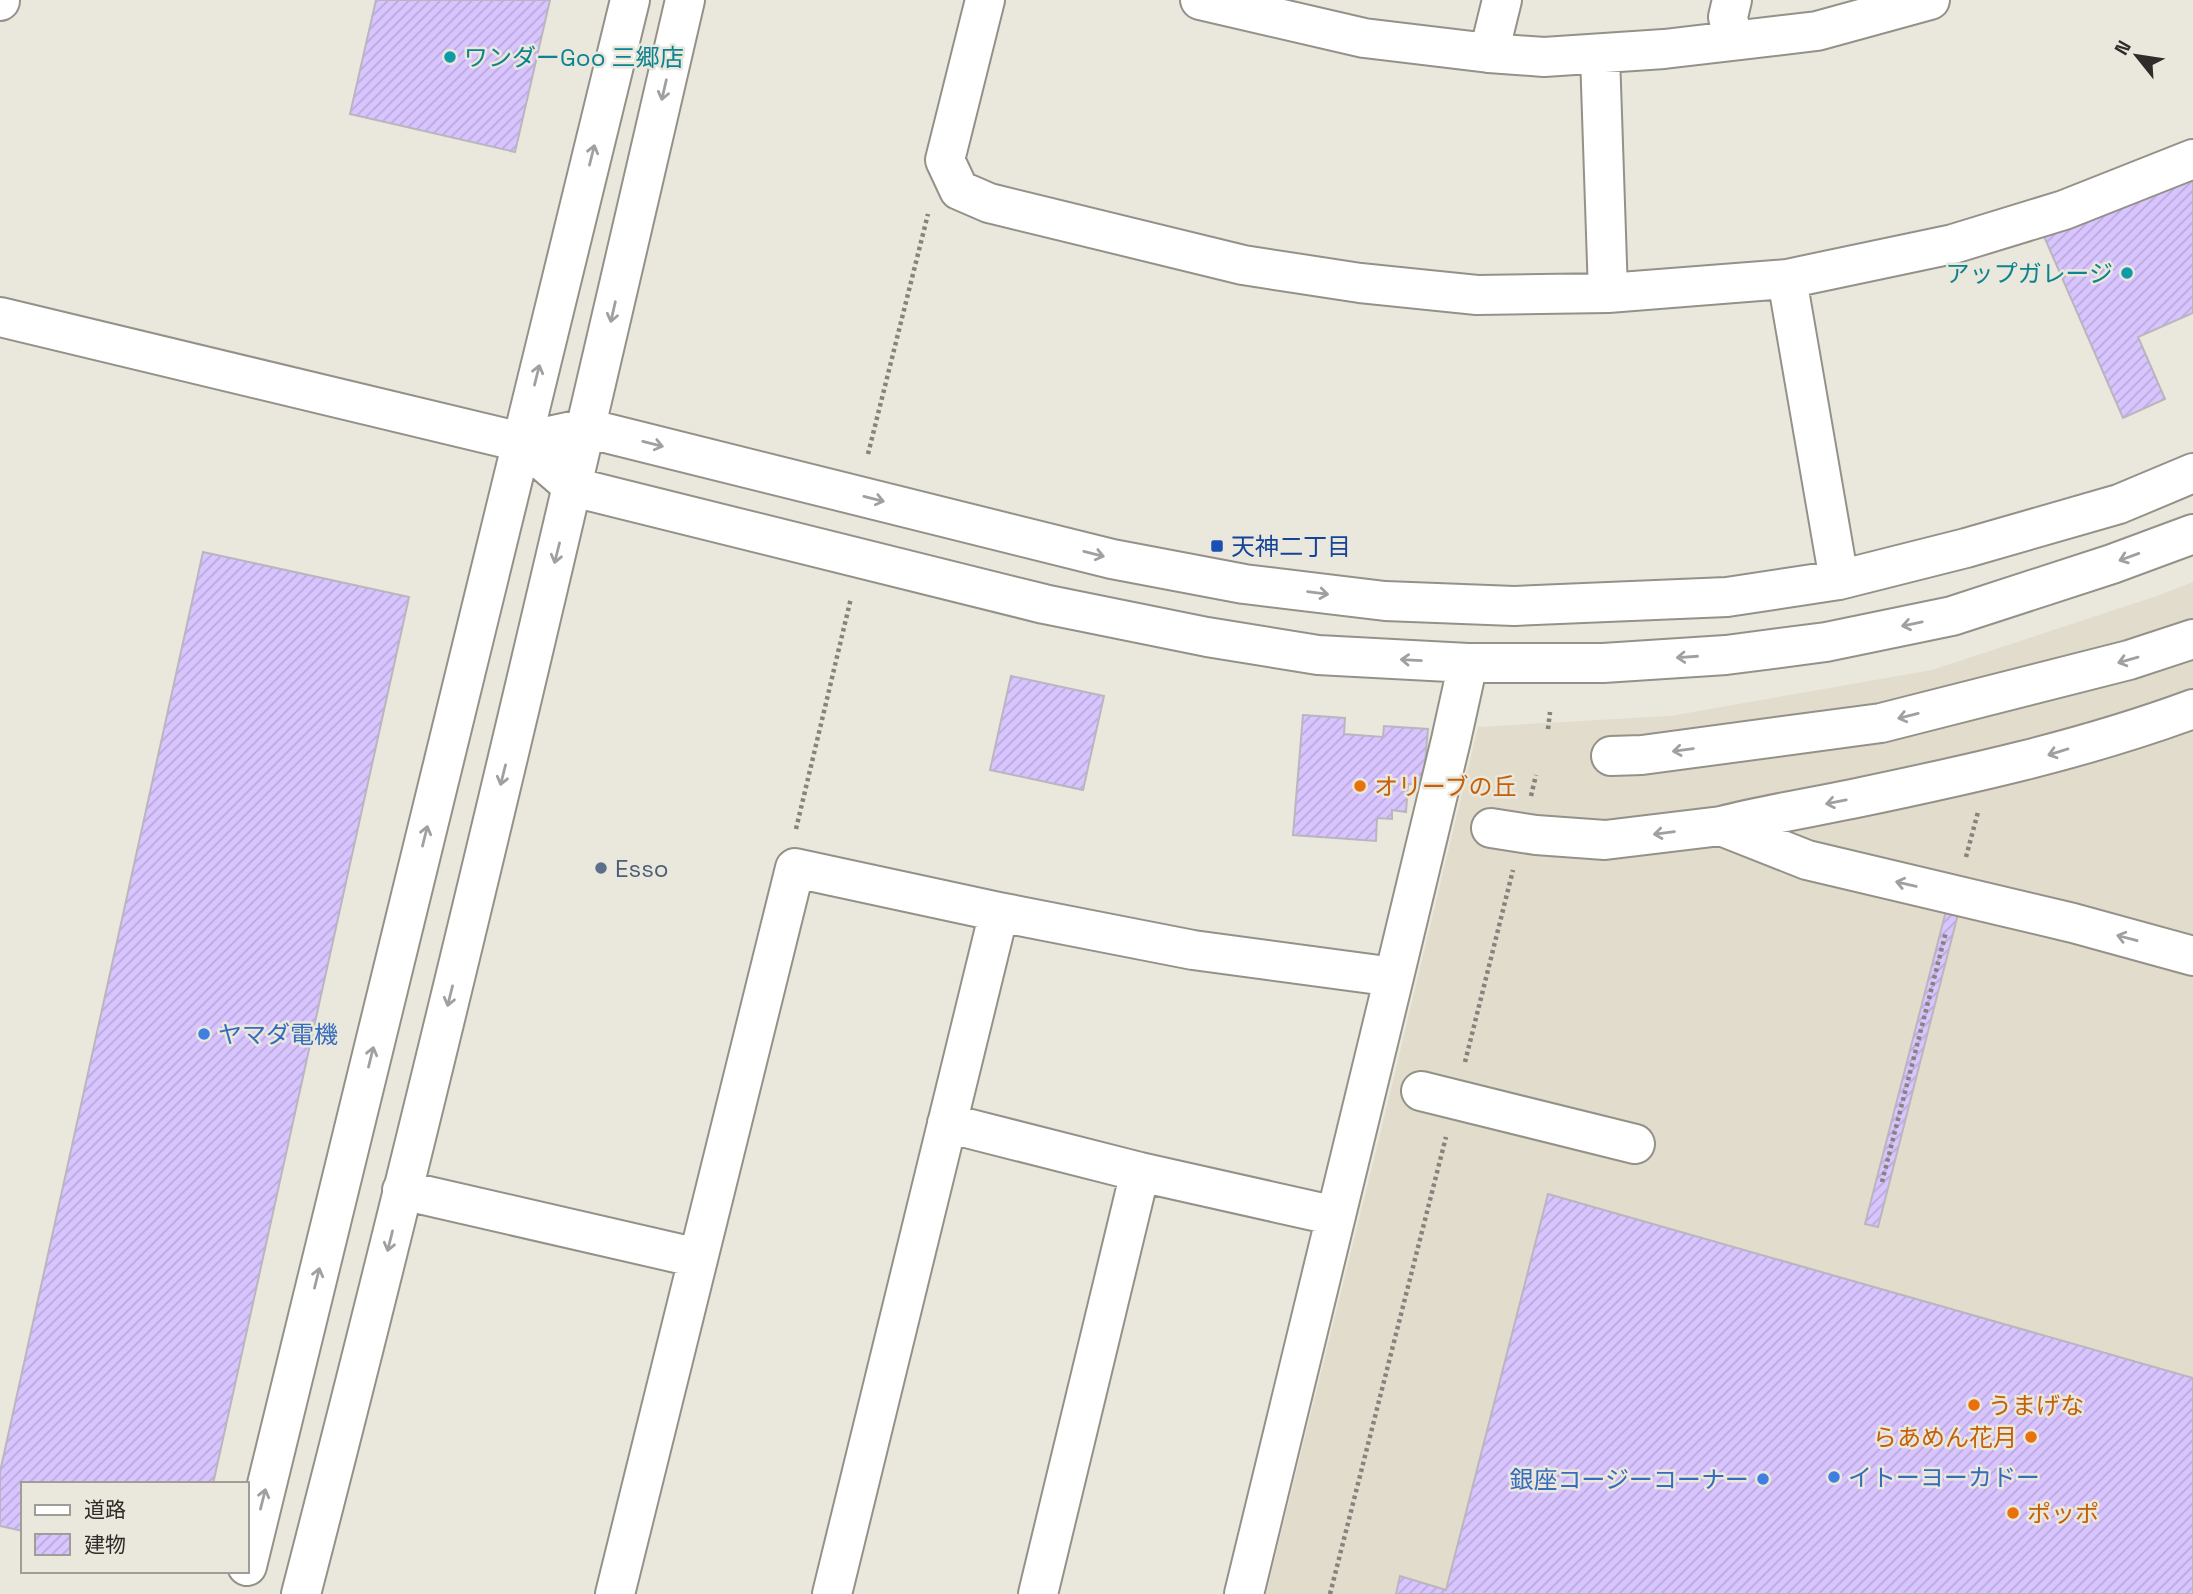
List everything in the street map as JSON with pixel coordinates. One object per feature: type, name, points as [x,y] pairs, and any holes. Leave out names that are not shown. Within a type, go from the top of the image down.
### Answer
[{"type":"street","points":[[248,1562],[630,0]]},
{"type":"street","points":[[301,1594],[573,487],[685,0]]},
{"type":"street","points":[[985,0],[945,160],[959,190],[989,202],[1243,265],[1360,283],[1478,295],[1608,293],[1787,279],[1965,240],[2064,210],[2193,159]]},
{"type":"street","points":[[1200,0],[1252,6],[1364,37],[1489,54],[1544,57],[1664,49],[1817,31],[1930,0]]},
{"type":"street","points":[[1489,54],[1502,0]]},
{"type":"street","points":[[1732,0],[1728,18],[1732,40]]},
{"type":"street","points":[[1600,55],[1608,293]]},
{"type":"street","points":[[1787,279],[1839,580]]},
{"type":"street","points":[[0,317],[521,442],[586,428],[1112,559],[1244,584],[1385,601],[1514,606],[1727,597],[1839,580],[1966,548],[2119,503],[2193,473]]},
{"type":"street","points":[[521,442],[573,487],[1044,604],[1318,655],[1468,663],[1603,663],[1726,655],[1826,642],[1952,616],[2112,564],[2193,534]]},
{"type":"street","points":[[1611,756],[1642,755],[1881,723],[2129,660],[2193,639]]},
{"type":"street","points":[[1244,1594],[1468,663]]},
{"type":"street","points":[[1491,828],[1536,835],[1605,840],[1721,826],[2032,759],[2193,709]]},
{"type":"street","points":[[1721,826],[1807,859],[2073,923],[2193,956]]},
{"type":"street","points":[[615,1594],[795,869],[1194,950],[1394,976]]},
{"type":"street","points":[[832,1594],[999,912]]},
{"type":"street","points":[[1421,1091],[1635,1144]]},
{"type":"street","points":[[947,1123],[1140,1172],[1336,1216]]},
{"type":"street","points":[[1038,1594],[1140,1172]]},
{"type":"street","points":[[402,1190],[698,1258]]},
{"type":"street","points":[[240,1594],[245,1573]]},
{"type":"path","points":[[869,454],[931,201],[945,160]]},
{"type":"path","points":[[795,869],[795,837],[851,598]]},
{"type":"path","points":[[1548,729],[1550,712]]},
{"type":"path","points":[[1964,862],[1978,811]]},
{"type":"path","points":[[1463,1070],[1515,865]]},
{"type":"path","points":[[1882,1182],[1947,928]]},
{"type":"path","points":[[1330,1594],[1446,1136]]},
{"type":"shaded area","points":[[2193,582],[2193,1594],[1266,1594],[1478,727],[1670,716],[1932,670]]},
{"type":"building","name":"ワンダーGoo 三郷店","points":[[376,0],[550,0],[515,152],[350,114]]},
{"type":"building","name":"アップガレージ","points":[[2193,168],[2193,313],[2138,337],[2165,399],[2123,418],[2043,234]]},
{"type":"building","name":"ヤマダ電機","points":[[203,552],[409,597],[213,1482],[21,1482],[21,1531],[0,1526],[0,1472]]},
{"type":"building","points":[[1011,676],[1104,696],[1083,790],[990,770]]},
{"type":"building","points":[[1303,715],[1345,718],[1344,734],[1383,737],[1384,726],[1428,729],[1423,786],[1408,784],[1406,812],[1392,810],[1392,819],[1377,818],[1376,841],[1293,835]]},
{"type":"building","points":[[1946,911],[1958,914],[1878,1227],[1865,1224]]},
{"type":"building","name":"イトーヨーカドー","points":[[1548,1194],[2193,1378],[2193,1594],[1396,1594],[1400,1576],[1446,1590]]},
{"type":"place","name":"ワンダーGoo 三郷店","points":[[450,57]]},
{"type":"place","name":"アップガレージ","points":[[2127,273]]},
{"type":"place","name":"天神二丁目","points":[[1217,546]]},
{"type":"place","name":"オリーブの丘","points":[[1360,786]]},
{"type":"place","name":"Esso","points":[[601,868]]},
{"type":"place","name":"ヤマダ電機","points":[[204,1034]]},
{"type":"place","name":"うまげな","points":[[1974,1405]]},
{"type":"place","name":"らあめん花月","points":[[2031,1437]]},
{"type":"place","name":"イトーヨーカドー","points":[[1834,1477]]},
{"type":"place","name":"銀座コージーコーナー","points":[[1763,1479]]},
{"type":"place","name":"ポッポ","points":[[2013,1513]]}]
